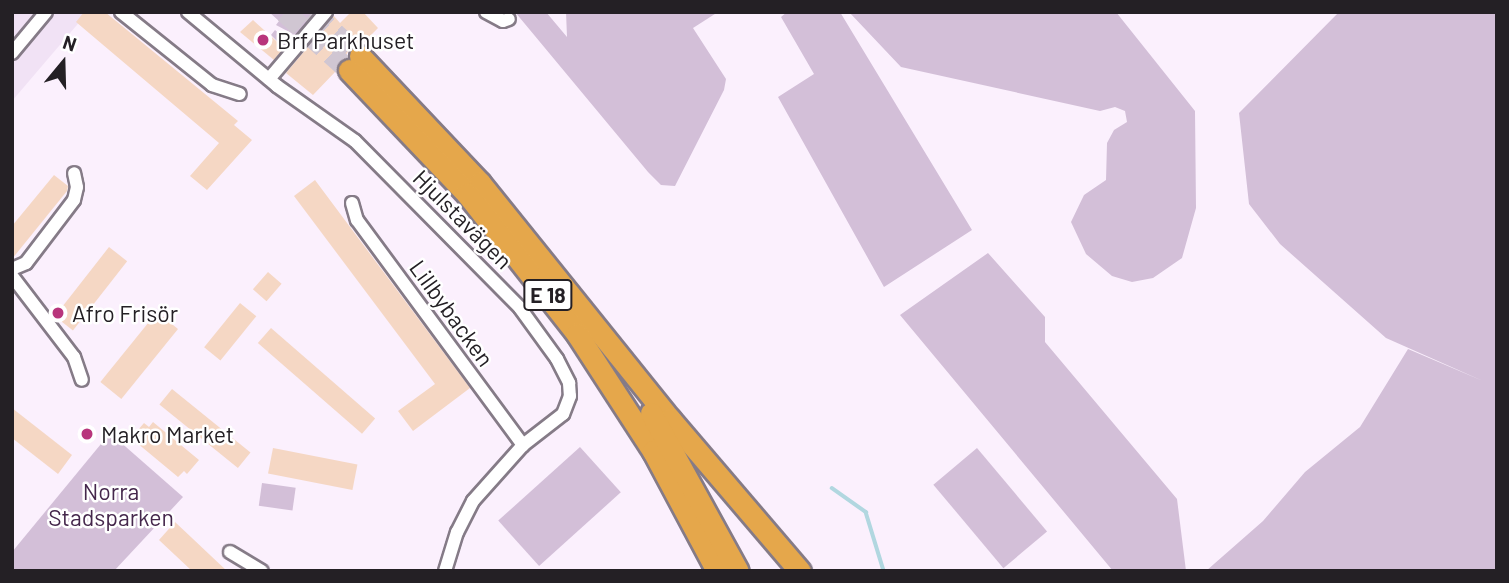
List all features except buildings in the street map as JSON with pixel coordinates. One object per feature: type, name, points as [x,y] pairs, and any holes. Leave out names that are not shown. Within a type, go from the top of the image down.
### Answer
[{"type":"highway","name":"E 18","points":[[717,571],[653,451],[569,323],[467,194],[354,63],[480,183],[591,322],[669,442],[738,571]]},
{"type":"highway","points":[[591,322],[800,571]]},
{"type":"street","points":[[12,53],[46,12]]},
{"type":"street","points":[[121,12],[212,85],[240,94]]},
{"type":"street","name":"Hjulstavägen","points":[[188,12],[268,79],[355,141],[492,276],[544,339],[569,383],[568,406],[523,445],[473,501],[453,543],[445,571]]},
{"type":"street","points":[[268,79],[326,12]]},
{"type":"street","points":[[486,12],[503,21],[509,19]]},
{"type":"street","points":[[12,269],[26,262],[74,200],[77,187],[74,173]]},
{"type":"street","name":"Lillbybacken","points":[[352,203],[357,220],[523,445]]},
{"type":"street","points":[[12,276],[74,357],[82,380]]},
{"type":"street","points":[[230,552],[262,571]]},
{"type":"shaded area","points":[[12,12],[88,12],[12,101]]},
{"type":"green space","points":[[269,12],[322,12],[286,50],[271,35],[275,30],[287,41],[293,34],[276,25],[279,21]]},
{"type":"green space","points":[[515,12],[546,12],[567,37],[566,12],[718,12],[693,28],[726,79],[724,90],[675,186],[661,185],[648,172]]},
{"type":"green space","points":[[787,12],[840,12],[972,230],[884,287],[778,97],[814,74],[781,17]]},
{"type":"green space","points":[[849,12],[1116,12],[1195,111],[1196,208],[1182,258],[1153,278],[1132,282],[1112,276],[1086,254],[1071,222],[1084,195],[1106,180],[1107,143],[1114,130],[1127,122],[1125,111],[1115,107],[1100,111],[901,67]]},
{"type":"green space","points":[[1339,12],[1497,12],[1497,571],[1206,571],[1263,521],[1305,472],[1360,427],[1408,349],[1483,381],[1386,338],[1280,244],[1249,204],[1239,113]]},
{"type":"green space","points":[[988,253],[1045,317],[1045,342],[1177,499],[1186,571],[1113,571],[900,315]]},
{"type":"green space","name":"Norra Stadsparken","points":[[110,433],[183,497],[114,571],[12,571],[12,552]]},
{"type":"green space","points":[[580,447],[621,492],[539,566],[498,521]]},
{"type":"green space","points":[[977,448],[1047,531],[1003,568],[933,485]]},
{"type":"green space","points":[[262,483],[296,488],[292,511],[259,506]]},
{"type":"waterway","points":[[832,488],[866,512],[884,571]]},
{"type":"tunnel","points":[[285,12],[349,70]]},
{"type":"tunnel","points":[[312,12],[360,56]]},
{"type":"place","name":"Brf Parkhuset","points":[[263,40]]},
{"type":"place","name":"Afro Frisör","points":[[58,313]]},
{"type":"place","name":"Makro Market","points":[[87,434]]}]
